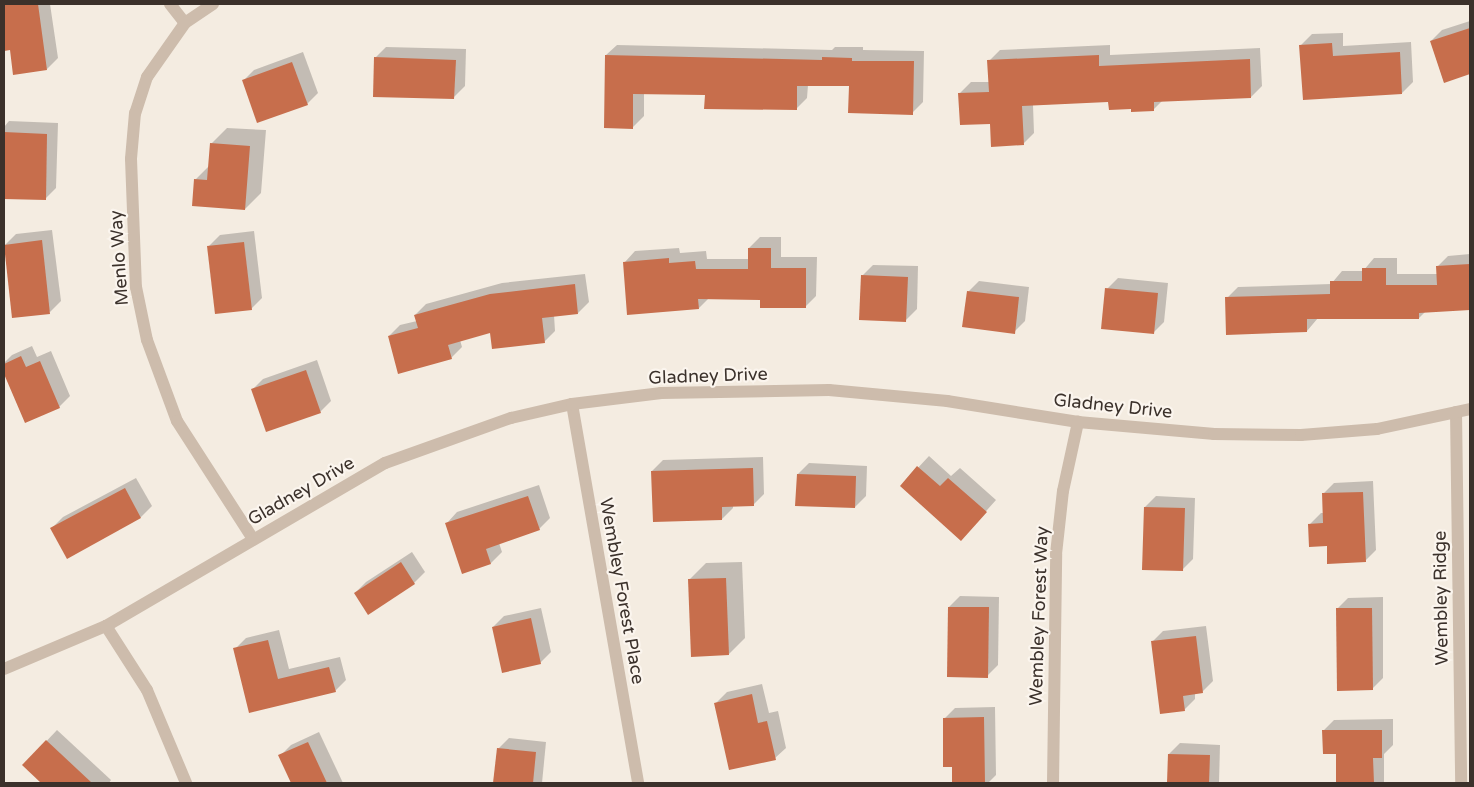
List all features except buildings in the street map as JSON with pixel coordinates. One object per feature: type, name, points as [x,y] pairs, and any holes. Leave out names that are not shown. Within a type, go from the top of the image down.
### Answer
[{"type":"street","points":[[170,4],[185,23]]},
{"type":"street","name":"Menlo Way","points":[[213,4],[185,23],[147,77],[135,113],[131,159],[136,288],[147,340],[178,421],[253,539]]},
{"type":"street","name":"Gladney Drive","points":[[4,669],[106,626],[386,463],[511,418],[572,404],[661,393],[830,390],[947,401],[1078,422],[1214,434],[1302,435],[1377,429],[1470,409]]},
{"type":"street","name":"Wembley Forest Place","points":[[572,404],[638,783]]},
{"type":"street","name":"Wembley Ridge","points":[[1456,412],[1461,783]]},
{"type":"street","name":"Wembley Forest Way","points":[[1053,783],[1056,554],[1063,490],[1078,422]]},
{"type":"street","points":[[106,626],[147,690],[186,783]]}]
